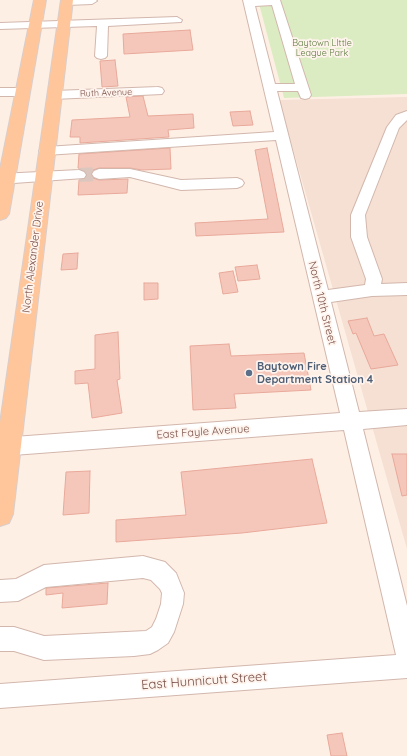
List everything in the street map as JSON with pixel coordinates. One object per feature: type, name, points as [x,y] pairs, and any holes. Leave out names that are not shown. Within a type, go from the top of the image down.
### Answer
[{"type":"main road","points":[[0,214],[3,179],[40,0]]},
{"type":"main road","name":"North Alexander Drive","points":[[0,514],[4,447],[67,1]]},
{"type":"street","points":[[67,1],[91,10],[103,22],[177,20]]},
{"type":"street","points":[[248,1],[276,2],[303,91],[269,88]]},
{"type":"street","name":"North 10th Street","points":[[248,1],[407,653]]},
{"type":"street","points":[[0,26],[63,24],[91,10]]},
{"type":"street","points":[[101,56],[103,22]]},
{"type":"street","name":"Ruth Avenue","points":[[54,95],[158,91]]},
{"type":"street","points":[[0,92],[22,92]]},
{"type":"street","points":[[372,290],[374,279],[359,237],[358,215],[393,127],[400,118],[407,115]]},
{"type":"street","points":[[46,151],[281,136]]},
{"type":"street","points":[[99,174],[130,173],[181,185],[237,182]]},
{"type":"street","points":[[3,179],[79,175]]},
{"type":"street","points":[[321,297],[372,290],[407,289]]},
{"type":"street","name":"East Fayle Avenue","points":[[4,447],[407,417]]},
{"type":"street","points":[[0,591],[18,590],[44,576],[143,568],[157,570],[168,581],[173,593],[172,604],[166,624],[160,635],[150,642],[44,648],[14,639],[0,640]]},
{"type":"street","name":"East Hunnicutt Street","points":[[0,696],[407,666]]},
{"type":"shaded area","points":[[407,97],[407,549],[279,100]]},
{"type":"green space","name":"Baytown LIttle League Park","points":[[258,0],[407,0],[407,94],[284,98]]},
{"type":"building","points":[[190,30],[193,50],[124,54],[123,34]]},
{"type":"building","points":[[115,60],[118,86],[102,87],[100,61]]},
{"type":"building","points":[[143,96],[148,116],[193,114],[194,128],[168,130],[169,137],[80,143],[80,137],[70,137],[72,120],[130,117],[126,97]]},
{"type":"building","points":[[250,111],[253,125],[233,126],[230,112]]},
{"type":"building","points":[[170,148],[171,169],[142,170],[130,168],[99,168],[93,170],[91,173],[93,178],[99,180],[128,179],[127,193],[78,195],[79,180],[84,180],[87,176],[85,171],[78,168],[79,154]]},
{"type":"building","points":[[267,148],[284,232],[196,236],[195,223],[268,219],[255,150]]},
{"type":"building","points":[[78,253],[77,269],[61,270],[63,254]]},
{"type":"building","points":[[257,265],[260,279],[238,281],[235,267]]},
{"type":"building","points":[[233,271],[238,292],[223,294],[219,273]]},
{"type":"building","points":[[144,283],[158,283],[158,299],[144,300]]},
{"type":"building","points":[[367,318],[374,336],[384,334],[398,365],[371,369],[356,333],[353,334],[348,321]]},
{"type":"building","points":[[118,332],[120,379],[117,380],[122,413],[92,418],[88,383],[75,384],[75,371],[95,369],[95,335]]},
{"type":"building","name":"Baytown Fire Department Station 4","points":[[229,344],[231,356],[304,353],[311,390],[234,394],[236,408],[193,410],[190,346]]},
{"type":"building","points":[[392,454],[407,454],[407,495],[402,496]]},
{"type":"building","points":[[312,459],[327,523],[242,533],[116,542],[116,520],[186,515],[181,472]]},
{"type":"building","points":[[90,471],[89,513],[63,515],[66,472]]},
{"type":"building","points":[[108,583],[107,604],[62,608],[63,593],[46,595],[46,588]]},
{"type":"building","points":[[342,733],[347,756],[331,756],[327,735]]},
{"type":"tunnel","points":[[79,175],[99,174]]},
{"type":"place","name":"Baytown Fire Department Station 4","points":[[249,373]]}]
